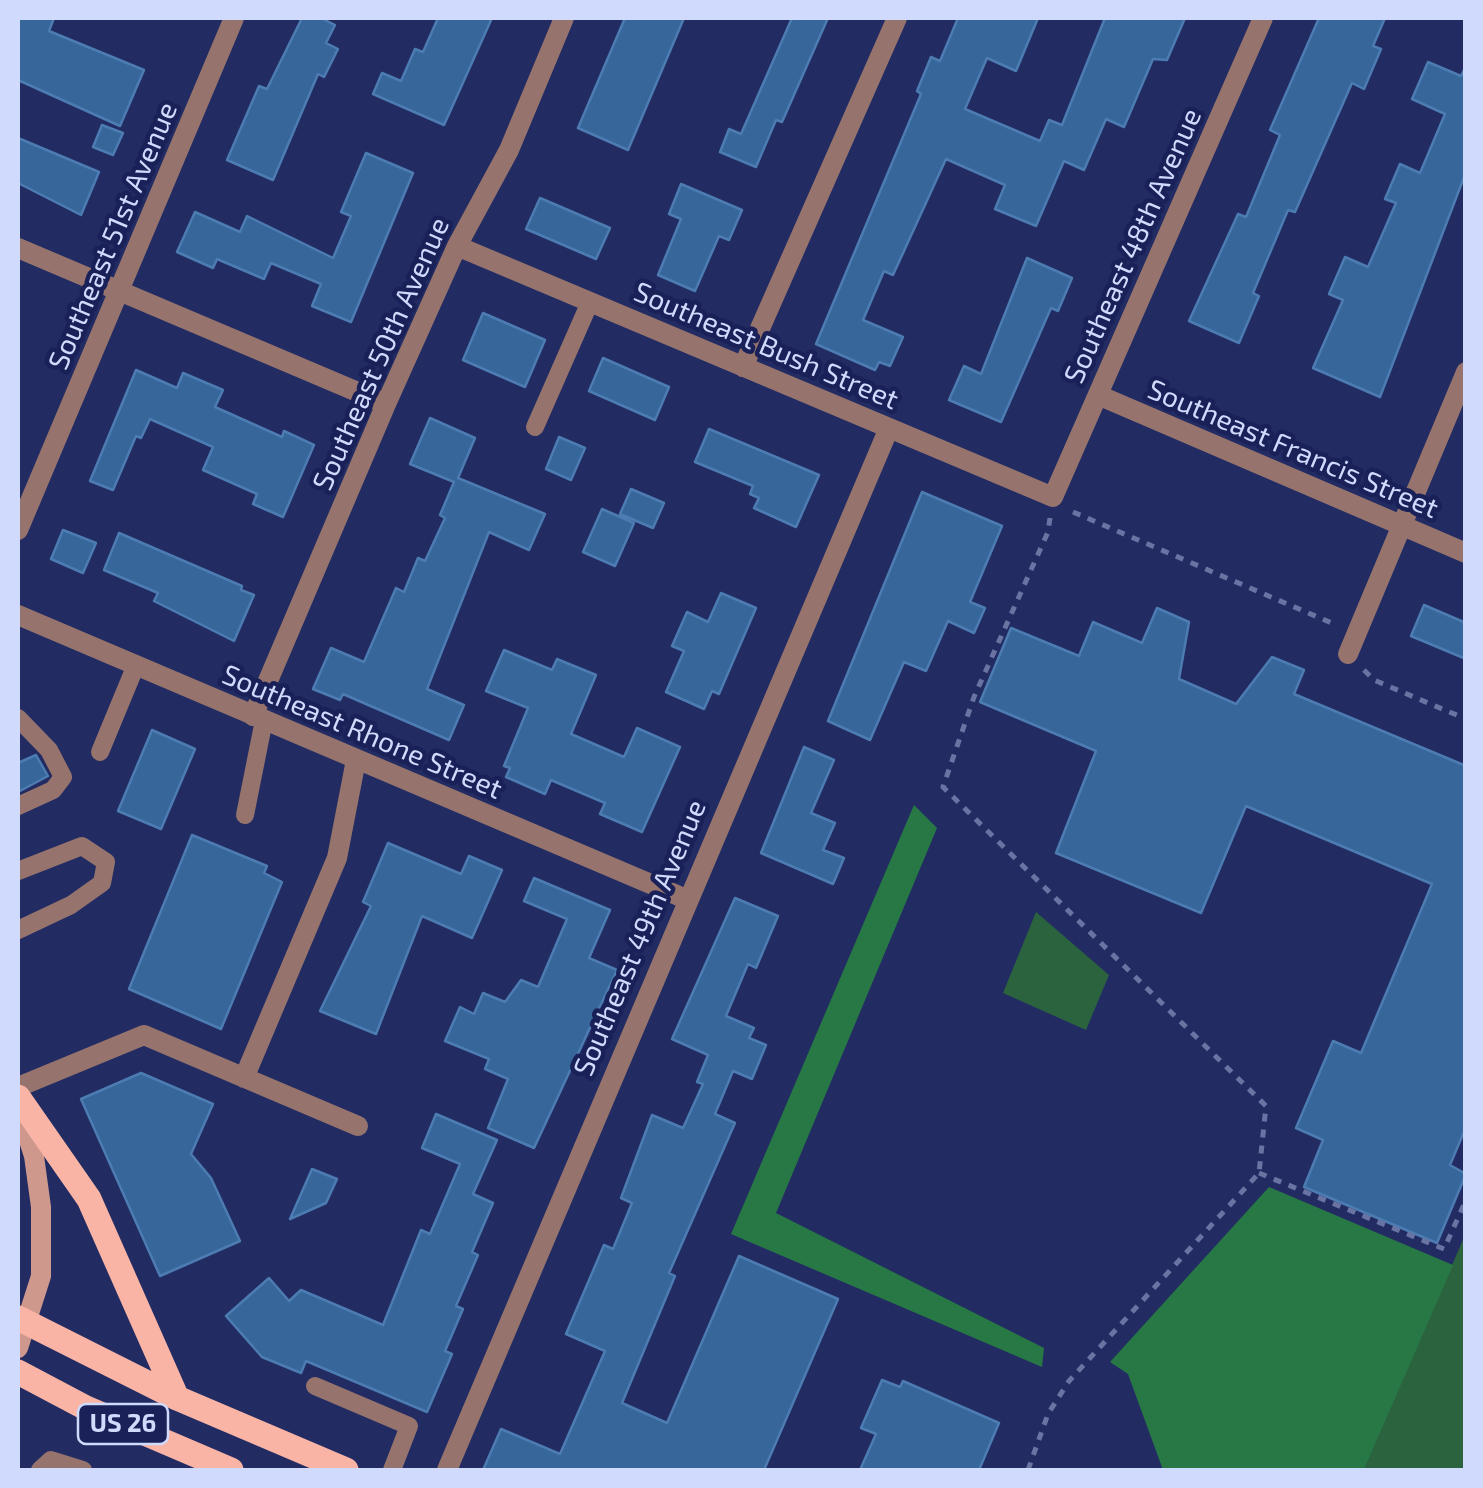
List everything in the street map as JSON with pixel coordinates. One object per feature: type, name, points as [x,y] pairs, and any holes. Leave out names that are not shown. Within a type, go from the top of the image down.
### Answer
[{"type":"main road","points":[[18,1097],[89,1199],[178,1398]]},
{"type":"main road","points":[[18,1106],[34,1156],[41,1206],[41,1276],[22,1321],[18,1348]]},
{"type":"main road","name":"US 26","points":[[22,1321],[178,1398],[346,1470]]},
{"type":"main road","name":"US 26","points":[[18,1372],[86,1408],[231,1470]]},
{"type":"street","name":"Southeast 51st Avenue","points":[[18,530],[234,18]]},
{"type":"street","name":"Southeast 50th Avenue","points":[[258,718],[386,404],[457,246],[509,150],[564,18]]},
{"type":"street","points":[[743,367],[897,18]]},
{"type":"street","name":"Southeast 48th Avenue","points":[[1053,497],[1263,18]]},
{"type":"street","name":"Southeast Bush Street","points":[[457,246],[1053,497]]},
{"type":"street","points":[[18,248],[386,404]]},
{"type":"street","points":[[1348,654],[1466,372]]},
{"type":"street","name":"Southeast Francis Street","points":[[1098,395],[1466,552]]},
{"type":"street","name":"Southeast 49th Avenue","points":[[447,1470],[889,428]]},
{"type":"street","name":"Southeast Rhone Street","points":[[18,615],[686,900]]},
{"type":"street","points":[[244,1078],[337,858],[356,760]]},
{"type":"street","points":[[18,1087],[144,1035],[358,1126]]},
{"type":"lane","points":[[536,427],[590,302]]},
{"type":"lane","points":[[100,752],[136,666]]},
{"type":"lane","points":[[18,718],[50,750],[63,777],[53,790],[18,806]]},
{"type":"lane","points":[[244,816],[258,718]]},
{"type":"lane","points":[[18,871],[82,846],[106,862],[102,883],[71,905],[18,930]]},
{"type":"lane","points":[[315,1386],[408,1426],[392,1470]]},
{"type":"lane","points":[[40,1470],[52,1460],[83,1470]]},
{"type":"path","points":[[1028,1470],[1048,1414],[1070,1382],[1259,1173],[1266,1106],[944,786],[974,697],[1048,532],[1053,497],[1076,514],[1357,633]]},
{"type":"path","points":[[1348,654],[1374,680],[1466,719]]},
{"type":"path","points":[[1259,1173],[1444,1249],[1466,1200]]},
{"type":"green space","points":[[914,805],[937,828],[776,1213],[1044,1348],[1042,1367],[731,1234]]},
{"type":"green space","points":[[1036,912],[1109,975],[1086,1030],[1003,993]]},
{"type":"green space","points":[[1269,1187],[1453,1265],[1364,1470],[1163,1470],[1128,1374],[1110,1362]]},
{"type":"green space","points":[[1465,1235],[1465,1470],[1364,1470]]},
{"type":"building","points":[[18,18],[54,18],[49,31],[144,70],[120,126],[18,80]]},
{"type":"building","points":[[302,18],[321,18],[335,25],[326,43],[338,49],[324,77],[318,74],[273,180],[227,160],[259,86],[267,89]]},
{"type":"building","points":[[438,18],[492,18],[444,125],[373,94],[382,73],[401,81],[415,49],[423,52]]},
{"type":"building","points":[[625,18],[684,18],[628,150],[578,128]]},
{"type":"building","points":[[792,18],[828,18],[782,122],[776,120],[756,167],[720,152],[729,129],[741,134]]},
{"type":"building","points":[[958,18],[1038,18],[1016,71],[987,58],[965,109],[1040,141],[1049,120],[1062,125],[1105,18],[1185,18],[1167,60],[1153,59],[1124,127],[1106,119],[1084,170],[1064,161],[1036,226],[995,209],[1005,185],[946,159],[893,275],[884,271],[863,320],[903,337],[890,366],[879,362],[875,370],[816,344],[921,94],[917,91],[931,57],[940,61]]},
{"type":"building","points":[[1319,18],[1385,18],[1373,46],[1381,49],[1364,89],[1352,83],[1295,212],[1288,210],[1253,293],[1259,296],[1239,343],[1189,321],[1238,214],[1246,217],[1280,135],[1270,130]]},
{"type":"building","points":[[1428,62],[1461,76],[1466,66],[1466,172],[1380,397],[1313,368],[1343,300],[1329,294],[1345,257],[1368,267],[1396,203],[1385,199],[1400,164],[1420,173],[1445,114],[1412,99]]},
{"type":"building","points":[[102,125],[123,133],[113,155],[93,147]]},
{"type":"building","points":[[18,138],[99,172],[81,215],[18,183]]},
{"type":"building","points":[[366,153],[413,173],[351,322],[312,306],[321,284],[271,263],[264,279],[217,259],[213,268],[177,252],[195,212],[240,232],[247,216],[333,258],[351,216],[341,212]]},
{"type":"building","points":[[681,184],[742,210],[729,240],[719,236],[695,291],[658,275],[681,219],[669,214]]},
{"type":"building","points":[[540,198],[610,228],[596,259],[526,229]]},
{"type":"building","points":[[1027,258],[1072,278],[1058,311],[1051,308],[1001,422],[949,400],[964,366],[981,374]]},
{"type":"building","points":[[483,313],[545,340],[525,387],[463,360]]},
{"type":"building","points":[[603,358],[669,387],[655,420],[589,391]]},
{"type":"building","points":[[136,370],[177,388],[183,373],[223,390],[215,407],[282,437],[284,431],[314,445],[283,517],[253,504],[257,494],[203,470],[213,447],[150,419],[141,438],[136,436],[113,490],[90,481]]},
{"type":"building","points":[[430,418],[475,438],[458,478],[545,514],[529,550],[489,532],[427,689],[464,705],[449,740],[343,694],[340,700],[313,689],[331,648],[364,662],[396,588],[404,592],[418,558],[425,561],[445,518],[440,515],[454,482],[410,464]]},
{"type":"building","points":[[709,429],[819,475],[796,527],[754,508],[759,498],[750,494],[753,486],[695,462]]},
{"type":"building","points":[[559,437],[585,448],[571,480],[546,469]]},
{"type":"building","points":[[631,489],[664,503],[653,528],[620,514]]},
{"type":"building","points":[[922,492],[1002,526],[970,602],[985,608],[974,633],[948,621],[926,671],[904,662],[870,740],[828,721]]},
{"type":"building","points":[[602,509],[634,523],[615,566],[583,552]]},
{"type":"building","points":[[63,530],[96,543],[83,573],[51,559]]},
{"type":"building","points":[[119,533],[242,586],[241,590],[254,595],[234,641],[154,601],[158,593],[104,570]]},
{"type":"building","points":[[721,593],[756,608],[719,694],[712,691],[704,709],[666,692],[684,651],[672,646],[687,612],[708,622]]},
{"type":"building","points":[[1424,605],[1466,623],[1466,659],[1411,636]]},
{"type":"building","points":[[1157,608],[1189,622],[1179,679],[1236,704],[1272,657],[1304,670],[1294,694],[1466,766],[1466,1127],[1450,1165],[1466,1174],[1437,1243],[1304,1187],[1323,1140],[1296,1128],[1333,1041],[1361,1053],[1432,884],[1246,806],[1201,913],[1056,853],[1096,751],[980,702],[1011,628],[1079,656],[1093,622],[1142,643]]},
{"type":"building","points":[[504,650],[552,670],[557,659],[596,675],[571,734],[624,757],[637,728],[680,747],[642,832],[600,814],[605,803],[551,780],[545,794],[506,777],[510,768],[504,766],[528,708],[486,691]]},
{"type":"building","points":[[152,730],[195,749],[161,829],[118,811]]},
{"type":"building","points":[[804,747],[834,760],[811,813],[835,823],[823,850],[844,858],[833,884],[761,853]]},
{"type":"building","points":[[36,755],[48,776],[18,792],[18,763]]},
{"type":"building","points":[[192,835],[267,866],[264,873],[282,882],[221,1029],[129,989]]},
{"type":"building","points":[[388,843],[461,874],[469,856],[502,870],[472,938],[422,916],[376,1034],[320,1011],[371,906],[363,902]]},
{"type":"building","points":[[534,878],[610,910],[589,958],[617,970],[534,1148],[488,1128],[508,1079],[485,1069],[489,1059],[445,1041],[460,1007],[474,1014],[483,993],[505,1002],[521,980],[538,987],[567,919],[524,901]]},
{"type":"building","points":[[735,898],[778,916],[756,968],[748,964],[726,1016],[754,1028],[749,1038],[766,1045],[752,1079],[733,1071],[715,1114],[735,1123],[669,1273],[675,1276],[622,1403],[667,1423],[739,1256],[838,1299],[764,1470],[483,1470],[501,1429],[560,1454],[605,1351],[566,1334],[604,1245],[613,1249],[632,1203],[621,1198],[652,1115],[683,1128],[703,1084],[697,1082],[708,1055],[672,1039]]},
{"type":"building","points":[[141,1073],[213,1104],[191,1154],[211,1178],[240,1241],[160,1276],[81,1099]]},
{"type":"building","points":[[436,1114],[497,1140],[473,1194],[493,1203],[472,1252],[478,1255],[456,1306],[463,1309],[445,1351],[452,1354],[427,1412],[306,1361],[301,1373],[262,1357],[226,1316],[269,1278],[289,1301],[301,1290],[383,1325],[421,1230],[430,1234],[460,1164],[422,1148]]},
{"type":"building","points":[[312,1169],[337,1179],[326,1203],[290,1219]]},
{"type":"building","points":[[882,1380],[900,1387],[903,1381],[999,1423],[979,1470],[860,1470],[876,1434],[861,1428]]}]
